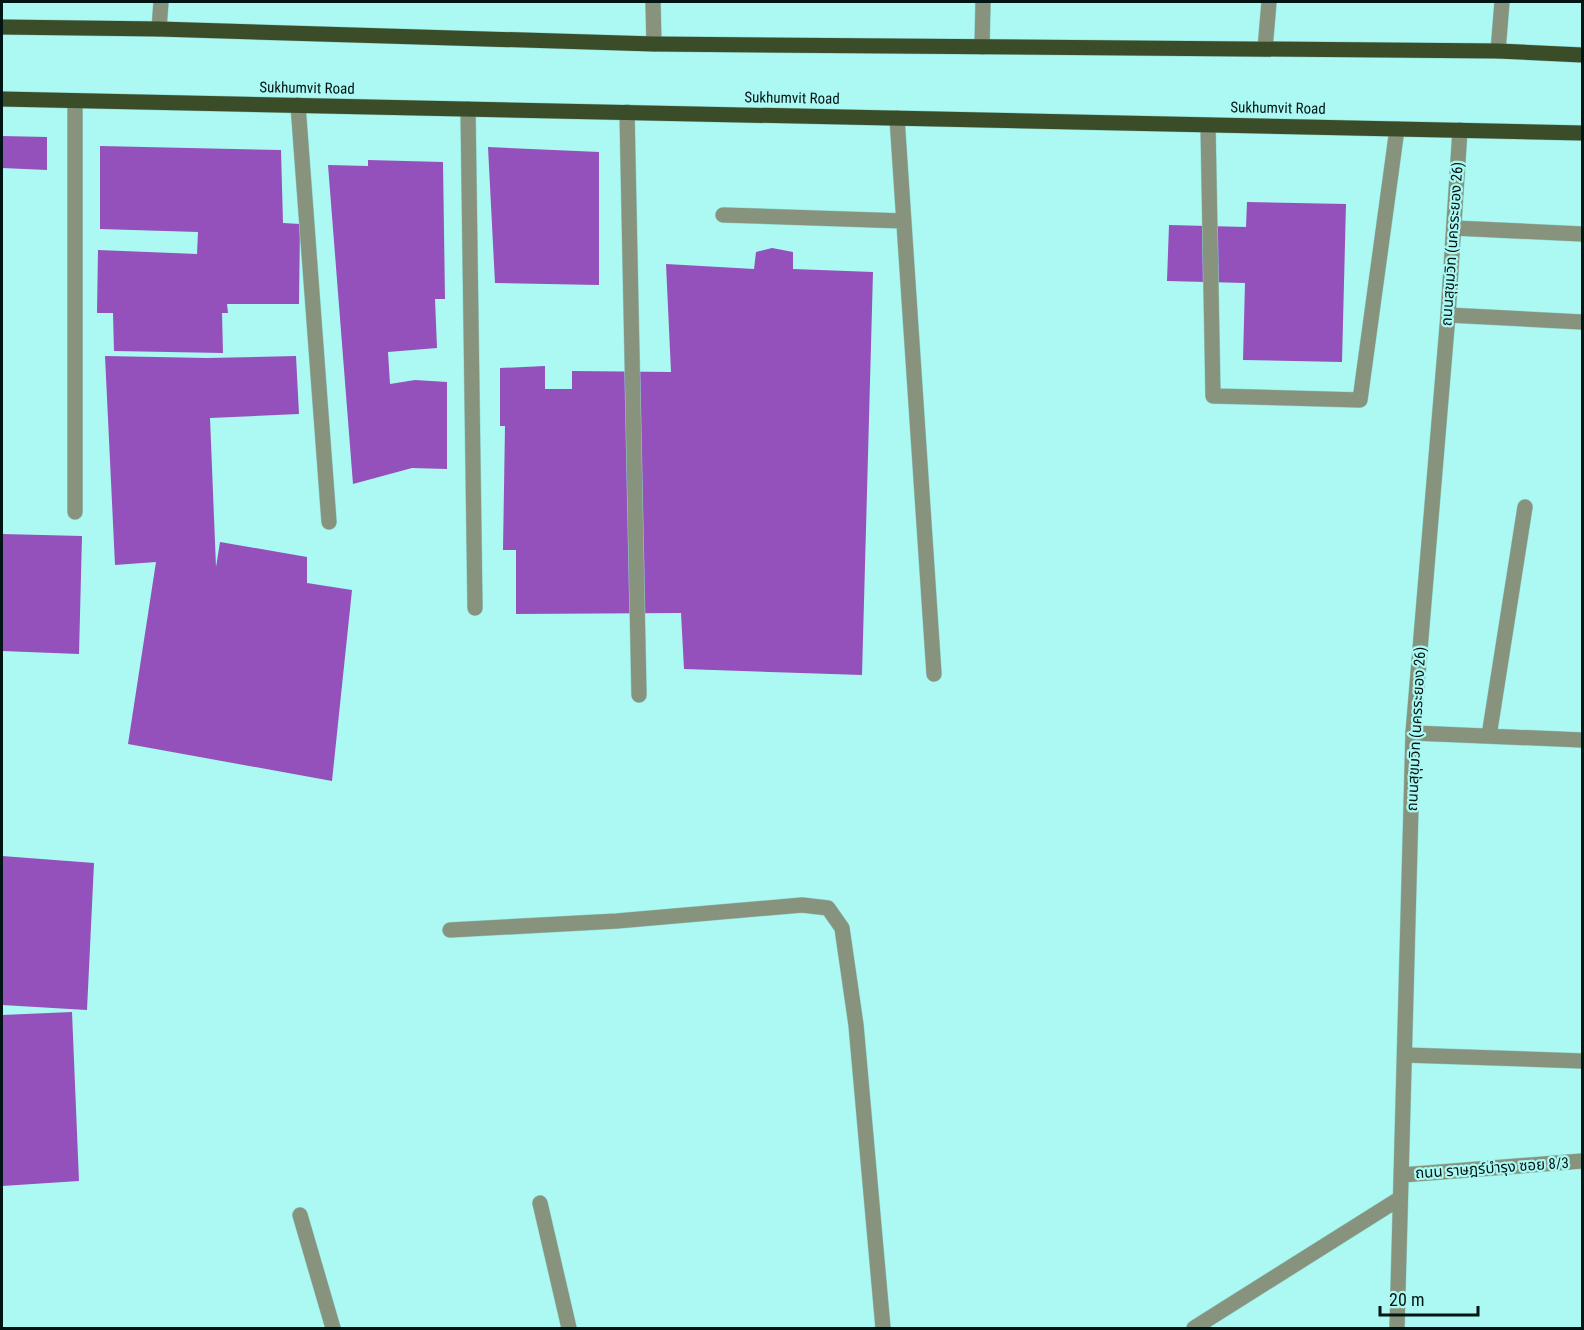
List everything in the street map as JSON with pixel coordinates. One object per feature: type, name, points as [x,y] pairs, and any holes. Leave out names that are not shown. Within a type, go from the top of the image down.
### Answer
[{"type":"main road","points":[[2,27],[159,29],[654,44],[1498,51],[1582,55]]},
{"type":"main road","name":"Sukhumvit Road","points":[[2,99],[1582,133]]},
{"type":"street","points":[[159,29],[162,2]]},
{"type":"street","points":[[652,2],[654,44]]},
{"type":"street","points":[[982,47],[983,2]]},
{"type":"street","points":[[1265,49],[1269,2]]},
{"type":"street","points":[[1498,51],[1502,2]]},
{"type":"street","points":[[75,100],[75,513]]},
{"type":"street","points":[[298,105],[328,522]]},
{"type":"street","points":[[468,109],[475,608]]},
{"type":"street","points":[[627,112],[639,694]]},
{"type":"street","points":[[897,118],[934,674]]},
{"type":"street","points":[[1208,125],[1213,396],[1360,400],[1397,129]]},
{"type":"street","name":"ถนนสุขุมวิท (นครระยอง 26)","points":[[1397,1329],[1413,733],[1448,315],[1460,130]]},
{"type":"street","points":[[723,215],[904,221]]},
{"type":"street","points":[[1454,228],[1582,234]]},
{"type":"street","points":[[1448,315],[1582,322]]},
{"type":"street","points":[[1489,736],[1525,507]]},
{"type":"street","points":[[1413,733],[1582,740]]},
{"type":"street","points":[[450,930],[617,921],[802,904],[828,908],[842,928],[856,1025],[883,1329]]},
{"type":"street","points":[[1405,1055],[1582,1060]]},
{"type":"street","name":"ถนน ราษฎร์บำรุง ซอย 8/3","points":[[1402,1175],[1582,1161]]},
{"type":"street","points":[[1194,1329],[1399,1199]]},
{"type":"street","points":[[540,1203],[569,1329]]},
{"type":"street","points":[[300,1215],[333,1329]]},
{"type":"building","points":[[2,136],[47,137],[47,170],[2,168]]},
{"type":"building","points":[[100,146],[281,150],[283,223],[300,224],[299,304],[227,304],[228,313],[222,313],[223,353],[114,351],[113,313],[97,313],[98,250],[197,254],[198,232],[100,229]]},
{"type":"building","points":[[488,147],[599,152],[599,285],[495,283]]},
{"type":"building","points":[[368,160],[443,162],[445,299],[435,299],[437,348],[388,352],[390,384],[415,380],[447,382],[447,469],[412,468],[353,484],[328,165],[368,166]]},
{"type":"building","points":[[1247,202],[1346,204],[1342,362],[1243,360],[1245,283],[1167,281],[1169,225],[1246,227]]},
{"type":"building","points":[[772,248],[793,252],[793,269],[873,272],[862,675],[684,669],[681,613],[516,614],[516,550],[503,550],[505,426],[500,426],[500,368],[545,366],[545,389],[572,389],[572,371],[671,372],[666,264],[754,269],[756,252]]},
{"type":"building","points":[[105,356],[207,358],[296,356],[299,414],[210,418],[216,567],[220,542],[307,557],[307,583],[352,590],[332,781],[128,744],[156,562],[115,565]]},
{"type":"building","points":[[2,534],[82,536],[79,654],[2,651]]},
{"type":"building","points":[[2,856],[94,863],[87,1010],[2,1005]]},
{"type":"building","points":[[72,1012],[79,1181],[2,1186],[2,1015]]}]
